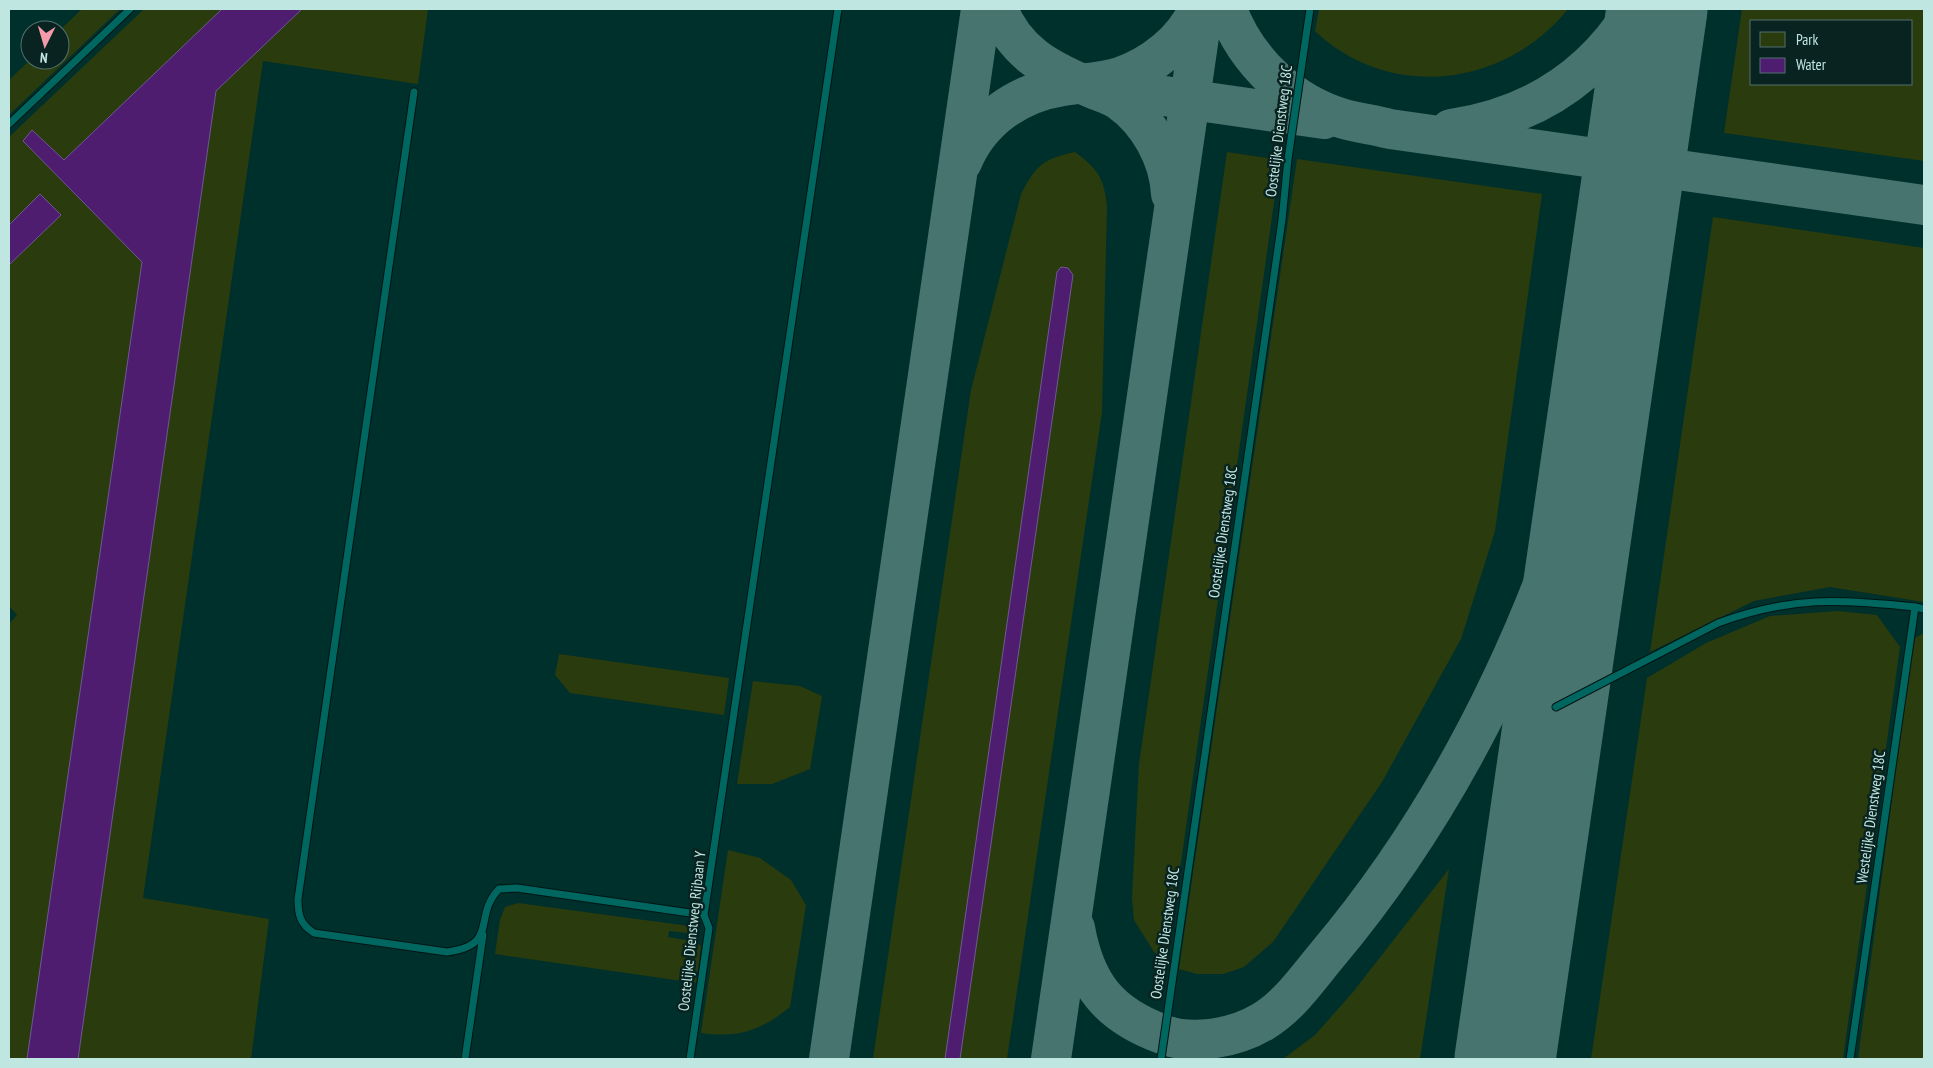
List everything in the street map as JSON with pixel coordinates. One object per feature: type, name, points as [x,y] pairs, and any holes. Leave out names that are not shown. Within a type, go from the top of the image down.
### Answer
[{"type":"lane","points":[[9,124],[130,9]]},
{"type":"lane","name":"Oostelijke Dienstweg Rijbaan Y","points":[[690,1059],[709,928],[704,915],[838,9]]},
{"type":"lane","name":"Oostelijke Dienstweg 18C","points":[[1161,1059],[1281,230],[1288,159],[1310,9]]},
{"type":"lane","points":[[414,92],[302,869],[298,915],[306,927],[314,933],[447,952],[464,950],[474,944],[483,933]]},
{"type":"lane","points":[[1556,707],[1718,623],[1774,606],[1824,600],[1886,604],[1924,609]]},
{"type":"lane","name":"Westelijke Dienstweg 18C","points":[[1850,1059],[1915,607]]},
{"type":"lane","points":[[465,1059],[486,910],[490,898],[499,889],[517,888],[704,915]]},
{"type":"green space","points":[[82,9],[120,9],[70,57],[70,20]]},
{"type":"green space","points":[[144,9],[222,9],[64,160],[32,130],[23,141],[142,261],[27,1059],[9,1059],[9,624],[17,615],[9,606],[9,265],[61,215],[40,195],[9,224],[9,137]]},
{"type":"green space","points":[[302,9],[428,9],[418,84],[263,61],[143,898],[269,919],[251,1059],[78,1059],[216,91]]},
{"type":"green space","points":[[1319,9],[1568,9],[1542,35],[1512,55],[1480,69],[1446,76],[1411,76],[1377,68],[1345,54],[1315,31]]},
{"type":"green space","points":[[1742,9],[1924,9],[1924,161],[1724,133]]},
{"type":"green space","points":[[20,70],[56,70],[9,115],[9,80]]},
{"type":"green space","points":[[1075,152],[1094,169],[1102,181],[1107,207],[1102,412],[1007,1059],[873,1059],[971,390],[1021,194],[1031,176],[1042,165],[1055,157]]},
{"type":"green space","points":[[1227,152],[1280,160],[1167,962],[1154,952],[1134,920],[1132,898],[1139,764]]},
{"type":"green space","points":[[1297,159],[1542,194],[1495,531],[1461,639],[1382,782],[1273,942],[1244,967],[1223,974],[1197,974],[1179,969]]},
{"type":"green space","points":[[1713,217],[1924,248],[1924,602],[1830,587],[1754,601],[1650,652]]},
{"type":"green space","points":[[1838,611],[1877,615],[1900,647],[1843,1059],[1591,1059],[1647,678],[1706,643],[1770,616]]},
{"type":"green space","points":[[1924,633],[1924,1059],[1858,1059],[1913,639]]},
{"type":"green space","points":[[559,654],[729,678],[724,715],[570,693],[555,675]]},
{"type":"green space","points":[[753,681],[800,686],[822,696],[810,769],[772,784],[737,784]]},
{"type":"green space","points":[[728,850],[760,858],[791,880],[806,905],[790,1007],[769,1022],[749,1031],[727,1034],[701,1033]]},
{"type":"green space","points":[[1449,869],[1420,1059],[1283,1059],[1315,1035],[1353,992]]},
{"type":"green space","points":[[518,903],[689,926],[698,934],[669,931],[668,937],[692,941],[701,946],[696,983],[495,954],[500,920],[505,907]]},
{"type":"water","points":[[222,9],[302,9],[216,91],[78,1059],[27,1059],[142,262],[23,141],[32,130],[64,160]]},
{"type":"water","points":[[40,194],[61,215],[9,265],[9,225]]},
{"type":"water","points":[[1061,267],[1068,268],[1073,275],[960,1059],[945,1059],[1057,272]]},
{"type":"taxiway","points":[[829,1059],[981,9]]},
{"type":"taxiway","points":[[998,9],[1013,37],[1034,57],[1059,73],[1119,100],[1140,118],[1156,141],[1162,154],[1171,194]]},
{"type":"taxiway","points":[[962,162],[979,133],[1002,110],[1031,95],[1046,90],[1113,79],[1144,66],[1176,42],[1185,32],[1198,9]]},
{"type":"taxiway","points":[[1051,1059],[1203,9]]},
{"type":"taxiway","points":[[1227,9],[1235,28],[1246,46],[1258,63],[1273,78],[1306,103],[1344,119],[1390,129],[1924,205]]},
{"type":"taxiway","points":[[1451,129],[1508,115],[1533,104],[1557,90],[1600,55],[1635,9]]},
{"type":"taxiway","points":[[1081,84],[1324,119]]},
{"type":"taxiway","points":[[1075,928],[1085,965],[1102,994],[1127,1017],[1143,1026],[1174,1038],[1200,1040],[1226,1036],[1251,1028],[1272,1016],[1297,992],[1362,911],[1395,866],[1454,771],[1481,722],[1505,672],[1528,621],[1559,540],[1577,482],[1611,332]]},
{"type":"taxiway","points":[[1502,1059],[1512,1012]]},
{"type":"runway","points":[[1505,1059],[1657,9]]}]
